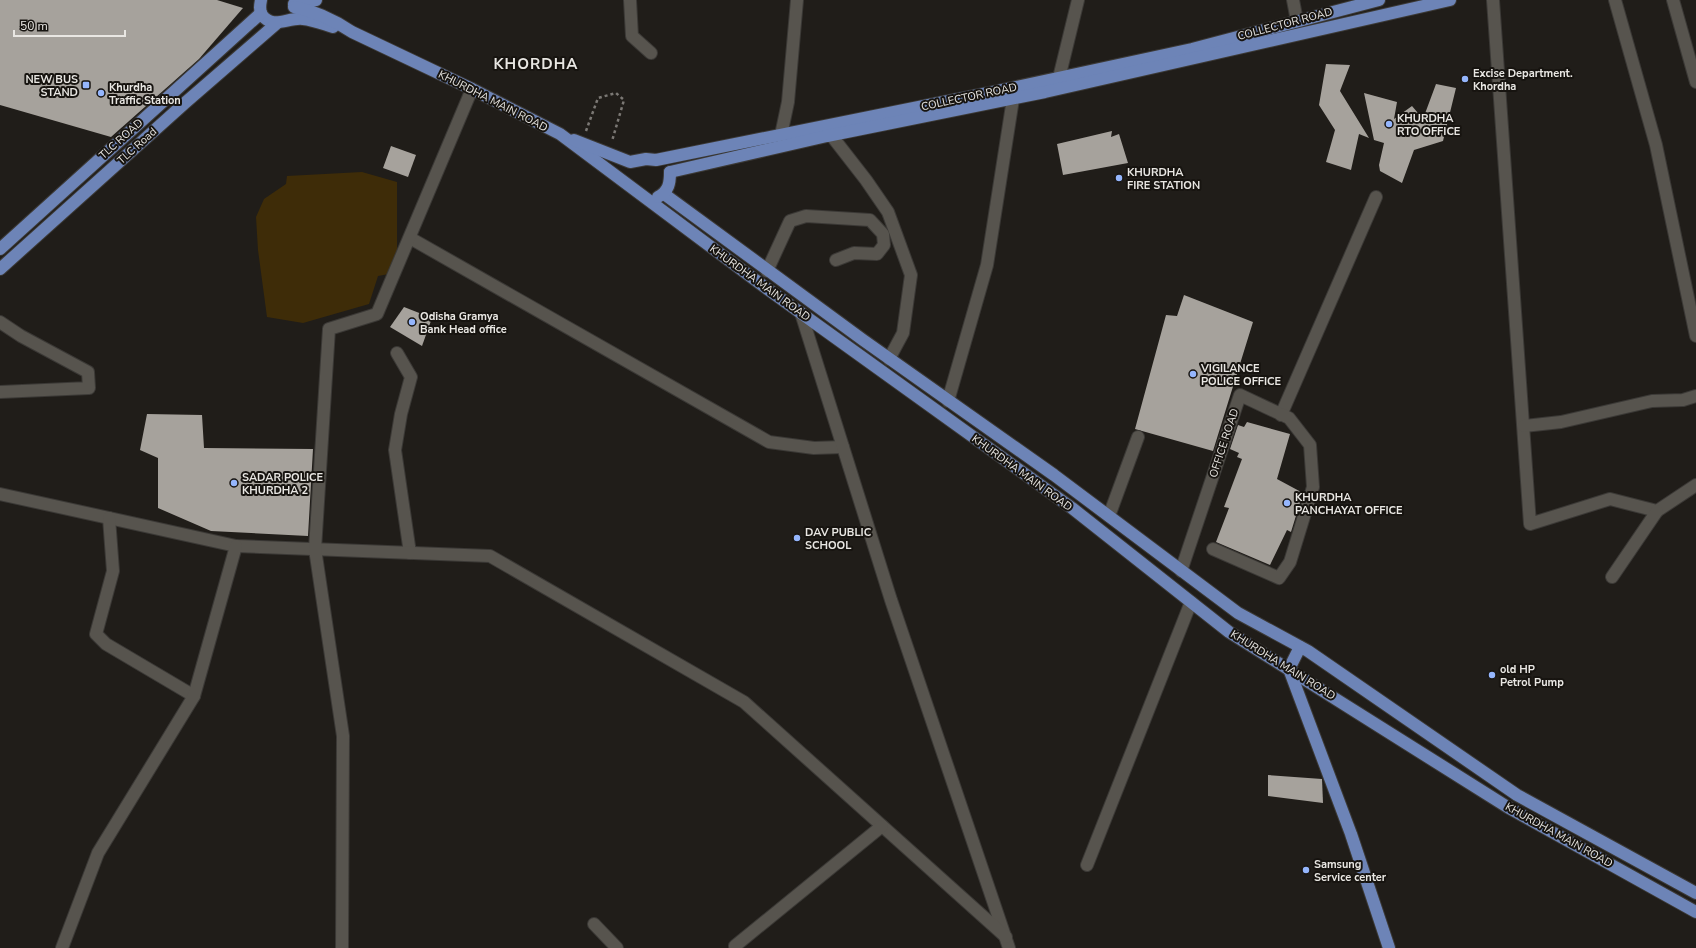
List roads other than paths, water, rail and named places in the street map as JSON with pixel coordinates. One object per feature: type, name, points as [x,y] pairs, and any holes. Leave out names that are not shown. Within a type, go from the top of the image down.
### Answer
[{"type":"main road","points":[[293,3],[316,0]]},
{"type":"main road","name":"COLLECTOR ROAD","points":[[670,172],[831,135],[1013,99],[1192,48],[1379,0]]},
{"type":"main road","name":"COLLECTOR ROAD","points":[[560,134],[630,162],[646,159],[656,160],[1059,78],[1108,73],[1450,0]]},
{"type":"main road","points":[[281,22],[292,14],[293,3]]},
{"type":"main road","points":[[293,3],[336,22],[352,32]]},
{"type":"main road","points":[[259,5],[267,20],[281,22],[302,19],[352,32]]},
{"type":"main road","name":"TLC ROAD","points":[[0,249],[259,5]]},
{"type":"main road","name":"TLC Road","points":[[0,269],[180,107],[281,22]]},
{"type":"main road","name":"KHURDHA MAIN ROAD","points":[[352,32],[472,89],[560,134],[643,198],[1072,508],[1229,632],[1509,808],[1696,912]]},
{"type":"main road","points":[[643,198],[654,198],[664,194],[670,185],[670,172],[656,160]]},
{"type":"main road","points":[[626,185],[626,172],[630,162]]},
{"type":"main road","name":"KHURDHA MAIN ROAD","points":[[664,194],[889,359],[1054,475],[1238,613],[1300,647],[1517,795],[1696,893]]},
{"type":"main road","points":[[1300,647],[1289,669],[1351,834],[1389,948]]},
{"type":"street","points":[[630,0],[632,36],[651,53]]},
{"type":"street","points":[[781,135],[788,102],[797,0]]},
{"type":"street","points":[[1059,78],[1078,0]]},
{"type":"street","points":[[1293,0],[1297,21]]},
{"type":"street","points":[[1493,0],[1530,524],[1610,499],[1657,511]]},
{"type":"street","points":[[1614,0],[1656,145],[1696,336]]},
{"type":"street","points":[[1673,0],[1696,82]]},
{"type":"street","points":[[342,948],[343,736],[315,549],[329,328],[377,314],[472,89]]},
{"type":"street","points":[[948,401],[987,266],[1013,99]]},
{"type":"street","points":[[831,135],[866,180],[888,212],[911,275],[903,333],[889,359]]},
{"type":"street","points":[[1281,414],[1376,197]]},
{"type":"street","points":[[767,271],[790,221],[806,216],[870,220],[883,234],[884,245],[877,254],[854,253],[836,260]]},
{"type":"street","points":[[410,238],[769,442],[814,448],[843,447]]},
{"type":"street","points":[[801,313],[891,600],[1008,942]]},
{"type":"street","points":[[0,322],[21,336],[88,372],[89,388],[0,392]]},
{"type":"street","points":[[397,353],[411,377],[402,414],[396,450],[410,553]]},
{"type":"street","name":"OFFICE ROAD","points":[[1181,571],[1240,395],[1289,418],[1310,445],[1313,487],[1290,562],[1279,578],[1213,549]]},
{"type":"street","points":[[1524,426],[1561,422],[1652,401],[1683,400],[1696,396]]},
{"type":"street","points":[[1109,516],[1138,437]]},
{"type":"street","points":[[1612,577],[1657,511],[1696,485]]},
{"type":"street","points":[[0,494],[236,546],[490,556],[744,702],[1008,942]]},
{"type":"street","points":[[109,518],[113,571],[96,634],[106,644],[194,696]]},
{"type":"street","points":[[62,948],[98,853],[194,696],[236,546]]},
{"type":"street","points":[[1087,865],[1191,602]]},
{"type":"street","points":[[735,946],[882,826]]},
{"type":"street","points":[[594,924],[617,948]]},
{"type":"place","name":"Excise Department. Khordha","points":[[1465,79]]},
{"type":"place","name":"NEW BUS STAND","points":[[86,85]]},
{"type":"place","name":"Khurdha Traffic Station","points":[[101,93]]},
{"type":"place","name":"KHURDHA RTO OFFICE","points":[[1389,124]]},
{"type":"place","name":"KHURDHA FIRE STATION","points":[[1119,178]]},
{"type":"place","name":"Odisha Gramya Bank Head office","points":[[412,322]]},
{"type":"place","name":"VIGILANCE POLICE OFFICE","points":[[1193,374]]},
{"type":"place","name":"SADAR POLICE KHURDHA 2","points":[[234,483]]},
{"type":"place","name":"KHURDHA PANCHAYAT OFFICE","points":[[1287,503]]},
{"type":"place","name":"DAV PUBLIC SCHOOL","points":[[797,538]]},
{"type":"place","name":"old HP Petrol Pump","points":[[1492,675]]},
{"type":"place","name":"Samsung Service center","points":[[1306,870]]},
{"type":"district","name":"KHORDHA","points":[[536,64]]}]
